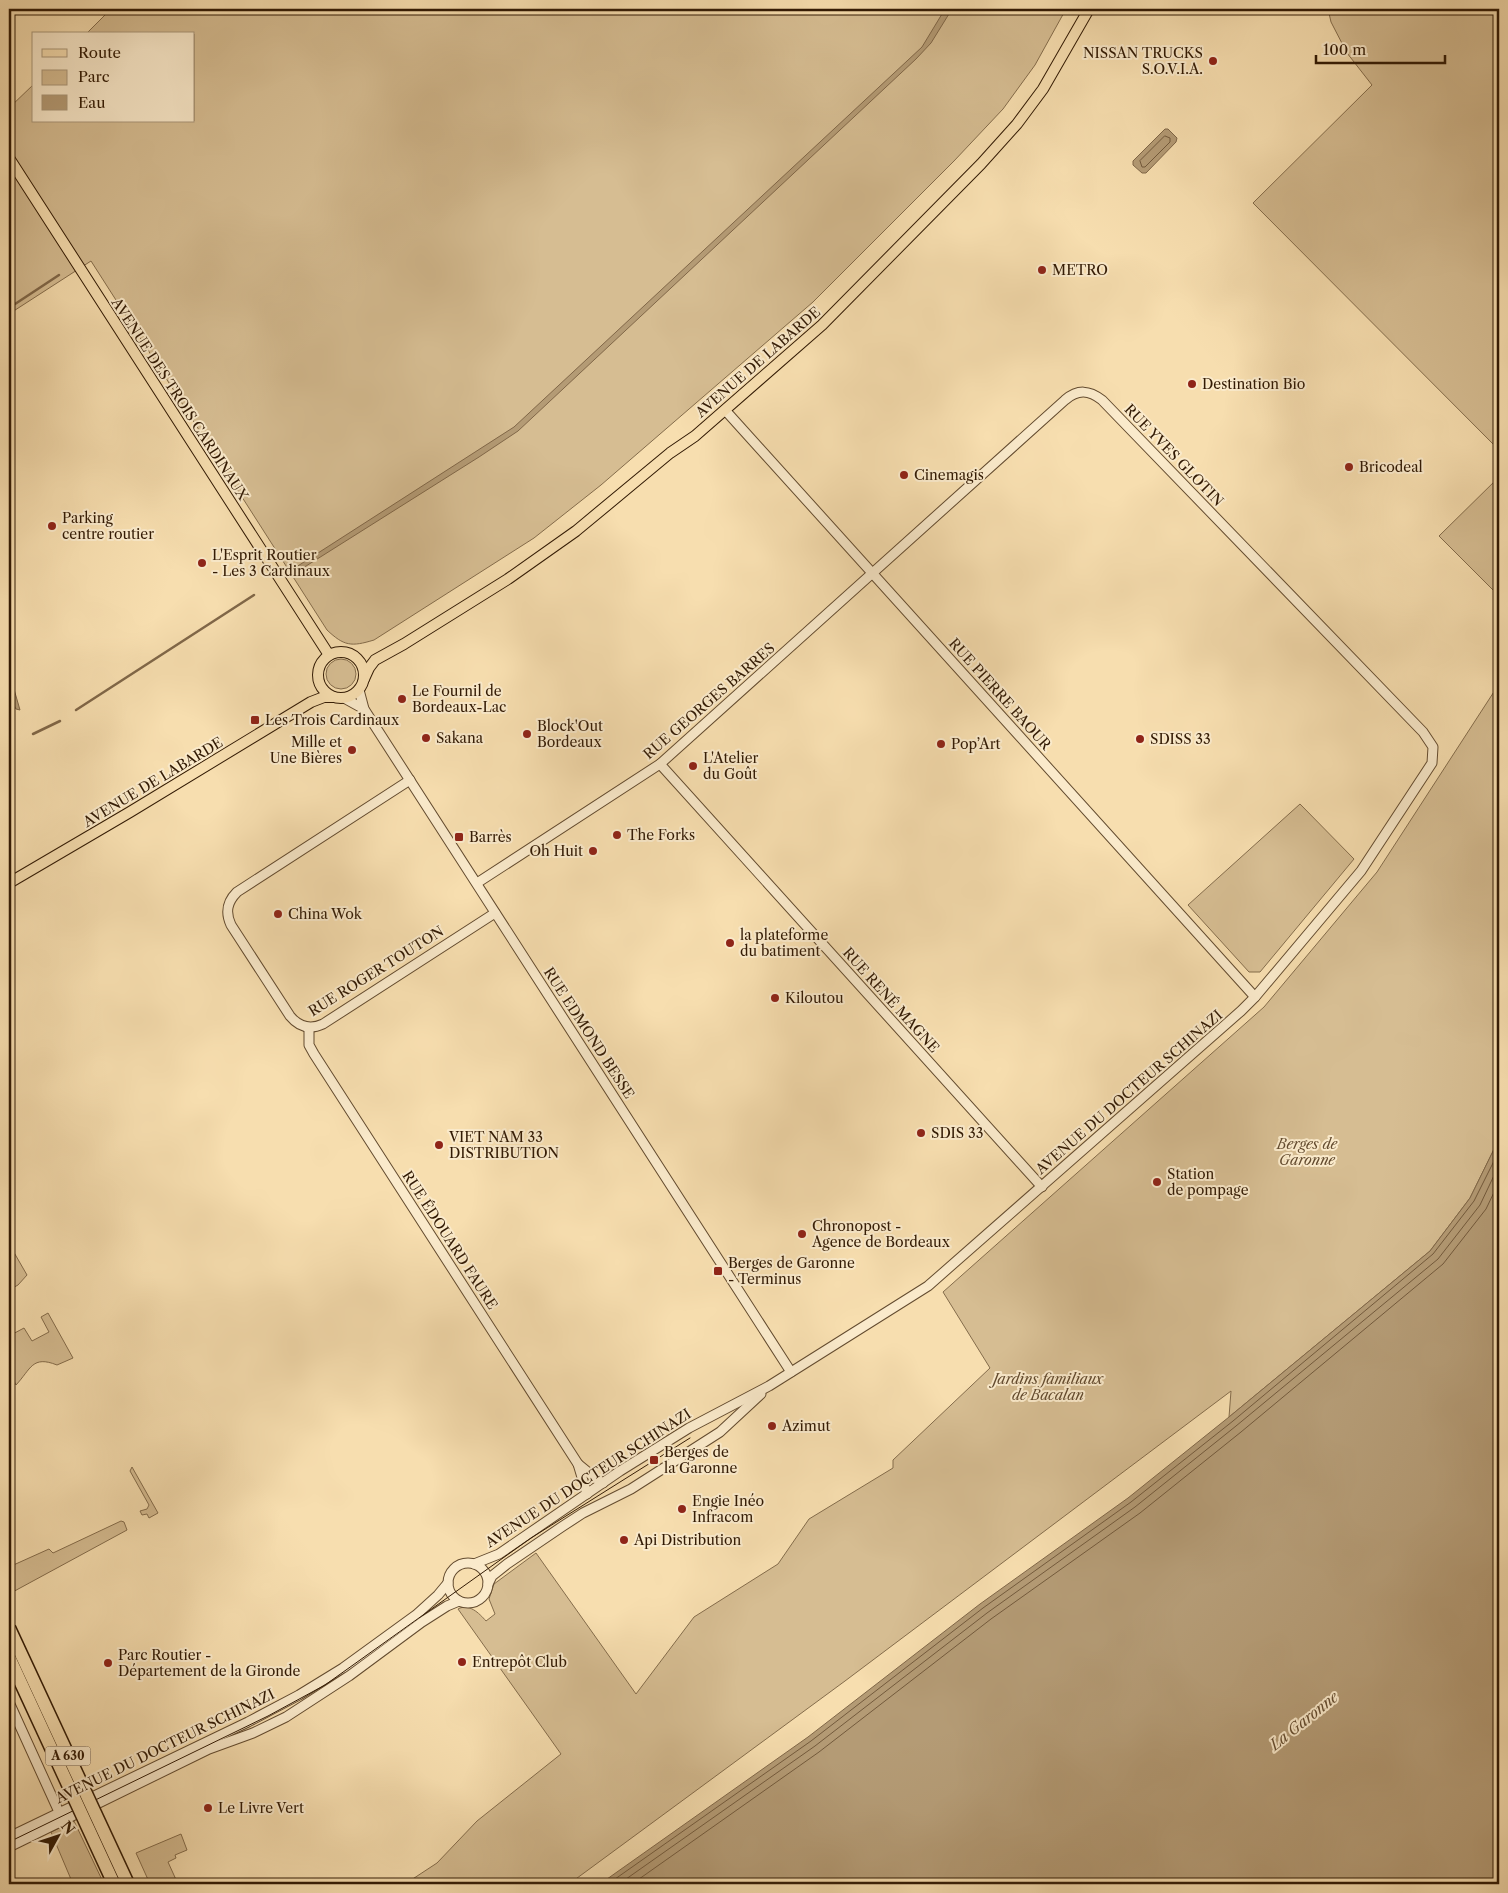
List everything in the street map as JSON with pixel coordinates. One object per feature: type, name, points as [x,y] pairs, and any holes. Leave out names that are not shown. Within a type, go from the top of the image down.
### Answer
[{"type":"highway","name":"A 630","points":[[9,1628],[128,1884]]},
{"type":"highway","name":"A 630","points":[[9,1657],[114,1884]]},
{"type":"main road","name":"AVENUE DE LABARDE","points":[[364,679],[375,660],[462,608],[556,546],[605,508],[670,453],[695,436],[842,305],[1002,141],[1032,106],[1089,9]]},
{"type":"main road","name":"AVENUE DES TROIS CARDINAUX","points":[[9,158],[329,655]]},
{"type":"main road","points":[[311,702],[317,692],[321,664],[329,655],[343,652],[366,661],[375,660]]},
{"type":"main road","points":[[318,680],[324,691],[333,697],[350,697],[359,690],[364,679],[363,668],[356,658]]},
{"type":"main road","name":"AVENUE DE LABARDE","points":[[9,883],[311,702],[324,697],[333,697]]},
{"type":"street","points":[[9,240],[9,248]]},
{"type":"street","name":"RUE YVES GLOTIN","points":[[872,573],[1065,400],[1078,392],[1091,392],[1109,407],[1423,732],[1433,747]]},
{"type":"street","name":"RUE PIERRE BAOUR","points":[[725,410],[1256,997]]},
{"type":"street","name":"RUE GEORGES BARRES","points":[[476,883],[660,764],[872,573]]},
{"type":"street","name":"RUE EDMOND BESSE","points":[[359,690],[364,710],[791,1372]]},
{"type":"street","name":"RUE EDMOND BESSE","points":[[344,698],[364,710]]},
{"type":"street","name":"AVENUE DU DOCTEUR SCHINAZI","points":[[474,1564],[499,1554],[603,1483],[689,1428],[769,1386],[928,1286],[1256,997],[1361,871],[1432,763],[1433,747]]},
{"type":"street","name":"RUE RENÉ MAGNE","points":[[660,764],[1042,1187]]},
{"type":"street","name":"RUE ROGER TOUTON","points":[[410,780],[237,892],[228,904],[228,918],[255,962],[290,1016],[301,1025],[309,1028],[323,1024],[495,913]]},
{"type":"street","name":"RUE ÉDOUARD FAURE","points":[[309,1028],[310,1045],[314,1054],[578,1464],[587,1494]]},
{"type":"street","name":"AVENUE DU DOCTEUR SCHINAZI","points":[[488,1584],[492,1576],[506,1564],[563,1526],[583,1513],[625,1493],[720,1432],[769,1386]]},
{"type":"street","name":"RUE ÉDOUARD FAURE","points":[[578,1464],[603,1483]]},
{"type":"street","points":[[468,1563],[474,1564],[484,1571],[488,1584],[484,1596],[473,1603],[459,1601],[451,1595],[448,1583],[449,1577],[456,1567],[468,1563]]},
{"type":"street","name":"AVENUE DU DOCTEUR SCHINAZI","points":[[9,1837],[248,1722],[298,1695],[343,1668],[416,1614],[438,1595],[448,1583]]},
{"type":"street","name":"AVENUE DU DOCTEUR SCHINAZI","points":[[9,1847],[209,1749],[253,1733],[286,1717],[349,1676],[422,1622],[447,1606],[459,1601]]},
{"type":"street","points":[[9,1702],[59,1812]]},
{"type":"green space","points":[[111,9],[1066,9],[1035,65],[1003,109],[954,161],[813,302],[601,485],[534,538],[374,640],[359,644],[343,642],[327,630],[91,261],[9,314],[9,108],[32,86],[32,122],[195,122],[195,32],[88,32]]},
{"type":"green space","points":[[1328,9],[1499,9],[1499,450],[1253,203],[1372,85],[1347,53],[1331,22]]},
{"type":"green space","points":[[1499,477],[1499,596],[1439,536]]},
{"type":"green space","points":[[341,659],[352,663],[356,674],[352,685],[341,689],[330,685],[326,674],[330,663]]},
{"type":"green space","name":"Berges de Garonne","points":[[1499,684],[1499,1139],[1470,1198],[1430,1251],[1229,1417],[1231,1391],[845,1681],[569,1884],[405,1884],[437,1863],[477,1821],[561,1754],[458,1609],[462,1607],[470,1608],[486,1621],[495,1614],[489,1599],[494,1584],[536,1553],[636,1694],[694,1617],[778,1564],[809,1519],[893,1468],[893,1460],[990,1368],[943,1292],[1264,1007],[1377,872]]},
{"type":"green space","points":[[1300,804],[1354,859],[1260,972],[1249,972],[1188,905]]},
{"type":"green space","points":[[12,1249],[27,1275],[18,1285],[9,1290],[9,1251]]},
{"type":"green space","points":[[48,1313],[73,1358],[57,1365],[49,1362],[37,1363],[29,1369],[16,1385],[13,1379],[9,1381],[9,1336],[24,1328],[32,1341],[49,1332],[41,1317]]},
{"type":"green space","points":[[132,1467],[158,1513],[149,1518],[147,1514],[142,1515],[140,1511],[147,1509],[149,1505],[130,1471]]},
{"type":"green space","points":[[121,1521],[124,1522],[127,1530],[9,1594],[9,1567],[49,1549],[53,1553]]},
{"type":"green space","points":[[74,1821],[104,1884],[73,1884],[51,1832]]},
{"type":"green space","points":[[181,1834],[187,1850],[175,1855],[176,1858],[168,1862],[178,1884],[150,1884],[136,1853]]},
{"type":"water","points":[[945,9],[952,9],[931,43],[916,59],[518,431],[295,573],[290,571],[514,427],[922,47]]},
{"type":"water","points":[[1165,129],[1168,129],[1177,138],[1176,142],[1146,173],[1142,173],[1133,165],[1133,161]]},
{"type":"water","points":[[9,672],[20,710],[16,709],[9,696]]},
{"type":"water","name":"La Garonne","points":[[1499,1139],[1499,1884],[600,1884],[808,1737],[980,1604],[1128,1498],[1430,1251],[1470,1198]]},
{"type":"waterway","points":[[9,308],[59,275]]},
{"type":"waterway","points":[[76,710],[254,595]]},
{"type":"waterway","points":[[33,734],[60,721]]},
{"type":"tram line","points":[[9,1842],[268,1716],[325,1685],[531,1538],[690,1438]]},
{"type":"place","name":"NISSAN TRUCKS S.O.V.I.A.","points":[[1213,61]]},
{"type":"place","name":"METRO","points":[[1042,270]]},
{"type":"place","name":"Destination Bio","points":[[1192,384]]},
{"type":"place","name":"Bricodeal","points":[[1349,467]]},
{"type":"place","name":"Cinemagis","points":[[904,475]]},
{"type":"place","name":"Parking centre routier","points":[[52,526]]},
{"type":"place","name":"L'Esprit Routier - Les 3 Cardinaux","points":[[202,563]]},
{"type":"place","name":"Le Fournil de Bordeaux-Lac","points":[[402,699]]},
{"type":"place","name":"Les Trois Cardinaux","points":[[255,720]]},
{"type":"place","name":"Block'Out Bordeaux","points":[[527,734]]},
{"type":"place","name":"Sakana","points":[[426,738]]},
{"type":"place","name":"SDISS 33","points":[[1140,739]]},
{"type":"place","name":"Pop’Art","points":[[941,744]]},
{"type":"place","name":"Mille et Une Bières","points":[[352,750]]},
{"type":"place","name":"L'Atelier du Goût","points":[[693,766]]},
{"type":"place","name":"The Forks","points":[[617,835]]},
{"type":"place","name":"Barrès","points":[[459,837]]},
{"type":"place","name":"Oh Huit","points":[[593,851]]},
{"type":"place","name":"China Wok","points":[[278,914]]},
{"type":"place","name":"la plateforme du batiment","points":[[730,943]]},
{"type":"place","name":"Kiloutou","points":[[775,998]]},
{"type":"place","name":"SDIS 33","points":[[921,1133]]},
{"type":"place","name":"VIET NAM 33 DISTRIBUTION","points":[[439,1145]]},
{"type":"place","name":"Station de pompage","points":[[1157,1182]]},
{"type":"place","name":"Chronopost - Agence de Bordeaux","points":[[802,1234]]},
{"type":"place","name":"Berges de Garonne - Terminus","points":[[718,1271]]},
{"type":"place","name":"Azimut","points":[[772,1426]]},
{"type":"place","name":"Berges de la Garonne","points":[[654,1460]]},
{"type":"place","name":"Engie Inéo Infracom","points":[[682,1509]]},
{"type":"place","name":"Api Distribution","points":[[624,1540]]},
{"type":"place","name":"Entrepôt Club","points":[[462,1662]]},
{"type":"place","name":"Parc Routier - Département de la Gironde","points":[[108,1663]]},
{"type":"place","name":"Le Livre Vert","points":[[208,1808]]},
{"type":"park label","name":"Jardins familiaux de Bacalan","points":[[1048,1388]]}]
